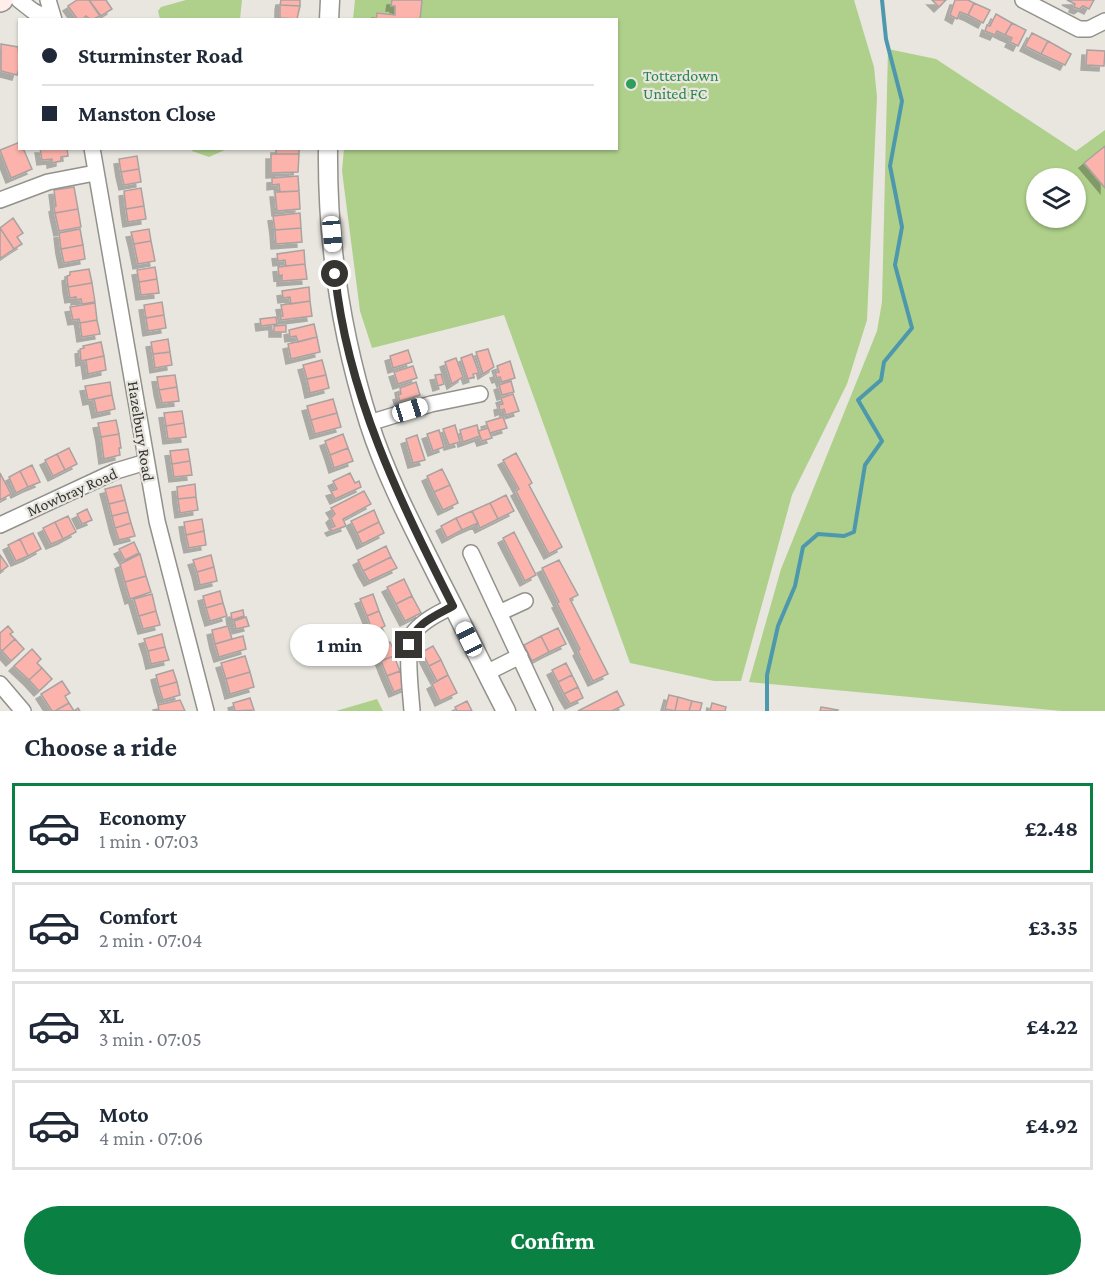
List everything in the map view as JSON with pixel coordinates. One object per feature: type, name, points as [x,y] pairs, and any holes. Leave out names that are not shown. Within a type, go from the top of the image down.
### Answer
[{"type":"street","points":[[19,0],[33,11],[49,18]]},
{"type":"street","points":[[48,0],[52,18]]},
{"type":"street","points":[[329,18],[330,0]]},
{"type":"street","points":[[1023,0],[1079,29],[1089,29],[1105,21]]},
{"type":"street","name":"Hazelbury Road","points":[[92,150],[157,521],[206,711]]},
{"type":"street","points":[[328,150],[337,295],[349,352],[369,423],[411,523],[506,711]]},
{"type":"street","points":[[0,200],[48,182],[95,173]]},
{"type":"street","points":[[369,423],[431,404],[480,394]]},
{"type":"street","name":"Mowbray Road","points":[[0,525],[116,471],[146,462]]},
{"type":"street","points":[[471,553],[545,711]]},
{"type":"street","points":[[499,613],[525,601]]},
{"type":"street","points":[[412,711],[409,645],[412,634],[424,621],[453,606]]},
{"type":"street","points":[[486,673],[520,656]]},
{"type":"street","points":[[0,684],[23,711]]},
{"type":"green space","points":[[186,0],[242,0],[240,18],[160,18],[158,11],[161,7]]},
{"type":"green space","points":[[355,0],[854,0],[874,67],[877,97],[867,320],[847,384],[792,495],[741,681],[714,681],[630,663],[504,315],[372,348],[360,311],[342,171],[344,150],[618,150],[618,18],[353,18]]},
{"type":"green space","points":[[888,49],[936,59],[1076,151],[1105,130],[1105,711],[1062,711],[749,682],[781,569],[877,331],[882,302]]},
{"type":"green space","points":[[192,150],[225,150],[209,157]]},
{"type":"green space","points":[[377,699],[383,711],[336,711]]},
{"type":"building","points":[[77,0],[89,0],[100,16],[77,18],[68,6]]},
{"type":"building","points":[[89,0],[106,0],[112,9],[101,16]]},
{"type":"building","points":[[281,0],[300,0],[300,6],[280,5]]},
{"type":"building","points":[[392,0],[422,0],[420,18],[376,18],[377,13],[395,15],[395,6],[391,6]]},
{"type":"building","points":[[932,0],[946,0],[939,7]]},
{"type":"building","points":[[955,0],[968,0],[974,3],[968,15],[960,12],[957,19],[950,15]]},
{"type":"building","points":[[1067,0],[1094,0],[1089,9],[1083,6],[1079,9]]},
{"type":"building","points":[[974,3],[990,10],[983,23],[968,15]]},
{"type":"building","points":[[280,5],[300,6],[297,18],[280,18]]},
{"type":"building","points":[[996,14],[1012,23],[1005,35],[997,31],[995,35],[985,31]]},
{"type":"building","points":[[1012,23],[1026,30],[1018,46],[1010,42],[1012,38],[1005,35]]},
{"type":"building","points":[[1032,33],[1048,41],[1041,54],[1025,46]]},
{"type":"building","points":[[1048,41],[1071,54],[1065,65],[1041,54]]},
{"type":"building","points":[[1,44],[18,47],[17,75],[1,71]]},
{"type":"building","points":[[1087,50],[1105,51],[1104,66],[1086,65]]},
{"type":"building","points":[[18,143],[18,150],[24,150],[32,169],[11,178],[0,150]]},
{"type":"building","points":[[1105,146],[1105,188],[1084,163]]},
{"type":"building","points":[[40,150],[67,150],[68,156],[61,157],[61,161],[52,163],[52,159],[42,160]]},
{"type":"building","points":[[276,150],[299,150],[299,154],[276,154]]},
{"type":"building","points":[[271,154],[299,154],[298,172],[271,173]]},
{"type":"building","points":[[137,156],[139,169],[121,172],[119,159]]},
{"type":"building","points":[[139,169],[141,182],[124,185],[121,172]]},
{"type":"building","points":[[298,176],[299,191],[280,192],[279,184],[272,185],[272,178]]},
{"type":"building","points":[[74,187],[78,209],[55,213],[54,190]]},
{"type":"building","points":[[141,188],[144,206],[126,209],[124,191]]},
{"type":"building","points":[[299,191],[300,209],[277,211],[275,192]]},
{"type":"building","points":[[144,206],[146,219],[128,222],[126,209]]},
{"type":"building","points":[[78,209],[81,227],[59,231],[55,213]]},
{"type":"building","points":[[300,213],[301,228],[275,230],[273,216]]},
{"type":"building","points":[[13,218],[23,233],[17,237],[22,244],[14,249],[0,228]]},
{"type":"building","points":[[0,228],[14,249],[1,258],[0,256]]},
{"type":"building","points":[[301,228],[302,242],[276,244],[275,230]]},
{"type":"building","points":[[80,229],[83,245],[61,249],[59,233]]},
{"type":"building","points":[[149,229],[151,241],[134,244],[131,232]]},
{"type":"building","points":[[151,241],[155,261],[138,264],[134,244]]},
{"type":"building","points":[[83,245],[85,259],[64,263],[61,249]]},
{"type":"building","points":[[304,250],[305,264],[286,266],[285,260],[278,261],[277,254]]},
{"type":"building","points":[[305,264],[307,279],[282,281],[282,275],[279,276],[278,267]]},
{"type":"building","points":[[155,267],[157,279],[139,282],[137,270]]},
{"type":"building","points":[[89,269],[92,283],[68,287],[67,276],[70,272]]},
{"type":"building","points":[[157,279],[159,293],[141,295],[139,282]]},
{"type":"building","points":[[92,283],[95,302],[82,304],[81,299],[70,298],[68,287]]},
{"type":"building","points":[[309,287],[310,301],[291,304],[290,297],[283,298],[282,291]]},
{"type":"building","points":[[310,301],[312,316],[281,320],[280,316],[283,316],[281,305]]},
{"type":"building","points":[[162,302],[164,315],[146,318],[144,305]]},
{"type":"building","points":[[95,303],[97,320],[80,323],[79,319],[73,320],[70,307]]},
{"type":"building","points":[[164,315],[166,328],[148,331],[146,318]]},
{"type":"building","points":[[276,317],[277,324],[261,326],[260,319]]},
{"type":"building","points":[[97,320],[100,334],[82,337],[80,323]]},
{"type":"building","points":[[314,324],[317,337],[298,342],[296,336],[290,337],[289,330]]},
{"type":"building","points":[[286,325],[286,332],[274,332],[274,326]]},
{"type":"building","points":[[317,337],[320,352],[291,359],[288,344]]},
{"type":"building","points":[[168,339],[170,352],[153,354],[151,342]]},
{"type":"building","points":[[101,342],[104,356],[81,361],[80,349],[84,348],[83,346]]},
{"type":"building","points":[[488,349],[494,367],[483,374],[476,352]]},
{"type":"building","points":[[408,350],[412,362],[393,368],[390,356]]},
{"type":"building","points":[[170,352],[172,365],[155,368],[153,354]]},
{"type":"building","points":[[472,354],[479,373],[473,374],[474,377],[468,379],[461,358]]},
{"type":"building","points":[[104,356],[106,370],[88,374],[86,360]]},
{"type":"building","points":[[456,358],[463,377],[452,384],[445,362]]},
{"type":"building","points":[[322,360],[326,375],[307,379],[303,365]]},
{"type":"building","points":[[510,361],[515,378],[502,382],[495,373],[499,372],[497,366]]},
{"type":"building","points":[[413,366],[417,378],[398,384],[394,372]]},
{"type":"building","points":[[441,374],[444,384],[438,386],[435,375]]},
{"type":"building","points":[[175,375],[177,387],[159,390],[157,377]]},
{"type":"building","points":[[326,375],[329,388],[310,393],[307,379]]},
{"type":"building","points":[[511,381],[514,392],[502,395],[499,385]]},
{"type":"building","points":[[110,382],[112,395],[88,400],[85,386]]},
{"type":"building","points":[[416,382],[420,395],[400,401],[398,395],[401,394],[400,388]]},
{"type":"building","points":[[177,387],[179,401],[162,403],[159,390]]},
{"type":"building","points":[[513,394],[519,411],[506,415],[504,409],[500,411],[499,405],[503,404],[501,398]]},
{"type":"building","points":[[112,395],[115,409],[97,413],[94,399]]},
{"type":"building","points":[[333,399],[337,413],[311,420],[307,406]]},
{"type":"building","points":[[182,411],[184,423],[166,426],[164,413]]},
{"type":"building","points":[[337,413],[341,427],[315,434],[311,420]]},
{"type":"building","points":[[503,417],[507,428],[490,433],[486,422]]},
{"type":"building","points":[[116,420],[119,434],[101,437],[98,423]]},
{"type":"building","points":[[184,423],[186,437],[168,439],[166,426]]},
{"type":"building","points":[[455,425],[460,442],[449,445],[443,429]]},
{"type":"building","points":[[477,425],[480,436],[463,442],[460,430]]},
{"type":"building","points":[[488,428],[492,438],[482,441],[478,431]]},
{"type":"building","points":[[439,430],[444,447],[433,451],[427,434]]},
{"type":"building","points":[[119,434],[120,455],[104,459],[101,437]]},
{"type":"building","points":[[343,434],[348,448],[330,455],[325,441]]},
{"type":"building","points":[[417,435],[425,460],[413,463],[406,439]]},
{"type":"building","points":[[69,448],[77,464],[65,470],[57,454]]},
{"type":"building","points":[[348,448],[353,461],[334,468],[330,455]]},
{"type":"building","points":[[188,449],[190,461],[172,464],[170,451]]},
{"type":"building","points":[[516,453],[532,483],[529,485],[562,547],[549,554],[516,491],[519,489],[503,460]]},
{"type":"building","points":[[57,454],[65,470],[53,476],[45,460]]},
{"type":"building","points":[[190,461],[192,475],[174,477],[172,464]]},
{"type":"building","points":[[32,465],[40,482],[28,487],[20,471]]},
{"type":"building","points":[[442,469],[450,485],[434,492],[427,476]]},
{"type":"building","points":[[20,471],[28,487],[16,493],[9,477]]},
{"type":"building","points":[[0,473],[11,494],[0,500]]},
{"type":"building","points":[[350,473],[355,483],[359,481],[361,487],[335,499],[331,491],[337,489],[333,481]]},
{"type":"building","points":[[195,484],[196,497],[178,499],[177,487]]},
{"type":"building","points":[[121,485],[125,500],[109,504],[105,489]]},
{"type":"building","points":[[450,485],[458,503],[443,510],[434,492]]},
{"type":"building","points":[[364,491],[371,504],[343,519],[346,526],[332,531],[330,528],[335,526],[331,518],[335,514],[331,508]]},
{"type":"building","points":[[506,495],[514,511],[498,519],[490,503]]},
{"type":"building","points":[[196,497],[198,510],[180,513],[178,499]]},
{"type":"building","points":[[125,500],[128,512],[112,516],[109,504]]},
{"type":"building","points":[[490,503],[498,519],[480,528],[472,511]]},
{"type":"building","points":[[87,509],[92,520],[82,524],[77,514]]},
{"type":"building","points":[[374,510],[379,522],[357,533],[351,521]]},
{"type":"building","points":[[472,511],[478,523],[462,530],[456,518]]},
{"type":"building","points":[[128,512],[131,523],[115,528],[112,516]]},
{"type":"building","points":[[68,516],[76,532],[63,539],[55,522]]},
{"type":"building","points":[[456,518],[462,530],[447,538],[441,526]]},
{"type":"building","points":[[202,519],[204,531],[186,535],[184,522]]},
{"type":"building","points":[[55,522],[63,539],[51,544],[43,528]]},
{"type":"building","points":[[379,522],[384,533],[362,544],[357,533]]},
{"type":"building","points":[[131,523],[135,536],[119,540],[115,528]]},
{"type":"building","points":[[204,531],[206,545],[189,548],[186,535]]},
{"type":"building","points":[[514,532],[536,575],[525,581],[503,538]]},
{"type":"building","points":[[33,533],[41,549],[28,556],[20,539]]},
{"type":"building","points":[[20,539],[28,556],[16,561],[8,545]]},
{"type":"building","points":[[134,542],[139,553],[125,560],[119,549]]},
{"type":"building","points":[[386,546],[391,557],[363,571],[358,560]]},
{"type":"building","points":[[140,554],[146,576],[125,582],[120,564]]},
{"type":"building","points":[[0,555],[8,566],[0,572]]},
{"type":"building","points":[[211,555],[214,567],[197,572],[193,560]]},
{"type":"building","points":[[391,557],[397,568],[369,581],[363,571]]},
{"type":"building","points":[[559,560],[578,595],[570,599],[608,674],[593,681],[542,568]]},
{"type":"building","points":[[214,567],[217,581],[200,585],[197,572]]},
{"type":"building","points":[[146,576],[151,592],[130,599],[125,582]]},
{"type":"building","points":[[404,579],[412,596],[396,604],[387,587]]},
{"type":"building","points":[[220,591],[223,603],[206,608],[203,596]]},
{"type":"building","points":[[152,594],[156,611],[139,616],[134,599]]},
{"type":"building","points":[[373,594],[379,611],[367,616],[360,599]]},
{"type":"building","points":[[412,596],[421,613],[405,621],[396,604]]},
{"type":"building","points":[[223,603],[227,616],[210,621],[206,608]]},
{"type":"building","points":[[243,610],[244,616],[232,620],[231,613]]},
{"type":"building","points":[[156,611],[160,625],[143,629],[139,616]]},
{"type":"building","points":[[379,611],[385,626],[373,632],[367,616]]},
{"type":"building","points":[[246,617],[249,626],[236,629],[234,621]]},
{"type":"building","points":[[8,626],[13,632],[10,634],[15,639],[2,651],[0,633]]},
{"type":"building","points":[[228,626],[232,639],[215,644],[212,630]]},
{"type":"building","points":[[382,628],[389,643],[376,648],[370,633]]},
{"type":"building","points":[[558,628],[566,644],[549,652],[541,636]]},
{"type":"building","points":[[162,634],[165,647],[148,651],[144,639]]},
{"type":"building","points":[[243,636],[246,649],[219,657],[215,644]]},
{"type":"building","points":[[541,636],[549,652],[532,661],[524,645]]},
{"type":"building","points":[[15,639],[24,649],[11,661],[2,651]]},
{"type":"building","points":[[390,642],[396,655],[381,661],[376,648]]},
{"type":"building","points":[[433,646],[441,660],[429,666],[422,652]]},
{"type":"building","points":[[165,647],[169,660],[151,664],[148,651]]},
{"type":"building","points":[[32,649],[41,659],[37,663],[42,668],[29,680],[14,666]]},
{"type":"building","points":[[245,656],[250,672],[226,679],[221,663]]},
{"type":"building","points":[[394,656],[400,671],[387,676],[381,661]]},
{"type":"building","points":[[441,660],[448,675],[437,681],[429,666]]},
{"type":"building","points":[[566,663],[572,675],[558,682],[552,670]]},
{"type":"building","points":[[42,668],[52,679],[39,691],[29,680]]},
{"type":"building","points":[[173,670],[177,682],[159,687],[156,675]]},
{"type":"building","points":[[400,671],[406,687],[394,692],[387,676]]},
{"type":"building","points":[[250,672],[254,687],[230,694],[226,679]]},
{"type":"building","points":[[448,675],[457,693],[440,701],[432,684]]},
{"type":"building","points":[[572,675],[578,687],[564,694],[558,682]]},
{"type":"building","points":[[62,681],[70,693],[65,696],[69,703],[52,711],[41,694]]},
{"type":"building","points":[[177,682],[180,695],[163,700],[159,687]]},
{"type":"building","points":[[578,687],[583,698],[570,704],[564,694]]},
{"type":"building","points":[[617,691],[624,705],[612,711],[578,711]]},
{"type":"building","points":[[669,695],[678,697],[675,711],[665,709]]},
{"type":"building","points":[[678,697],[692,701],[689,711],[675,711]]},
{"type":"building","points":[[250,698],[254,710],[235,711],[233,703]]},
{"type":"building","points":[[180,700],[185,711],[159,711],[158,705]]},
{"type":"building","points":[[467,701],[472,711],[457,711],[455,707]]},
{"type":"building","points":[[692,701],[702,703],[700,711],[689,711]]},
{"type":"building","points":[[69,703],[74,711],[55,711]]},
{"type":"building","points":[[712,703],[726,707],[725,711],[710,711]]},
{"type":"building","points":[[821,707],[838,710],[820,711]]},
{"type":"waterway","points":[[767,711],[767,675],[778,626],[795,586],[803,547],[818,534],[844,536],[854,532],[865,465],[882,441],[858,400],[881,380],[884,362],[912,328],[895,265],[902,227],[890,166],[902,101],[886,39],[882,0]]},
{"type":"place","name":"Totterdown United FC","points":[[631,84]]},
{"type":"route","points":[[335,274],[349,352],[369,423],[411,523],[453,606],[424,621],[412,634],[409,645]]}]
